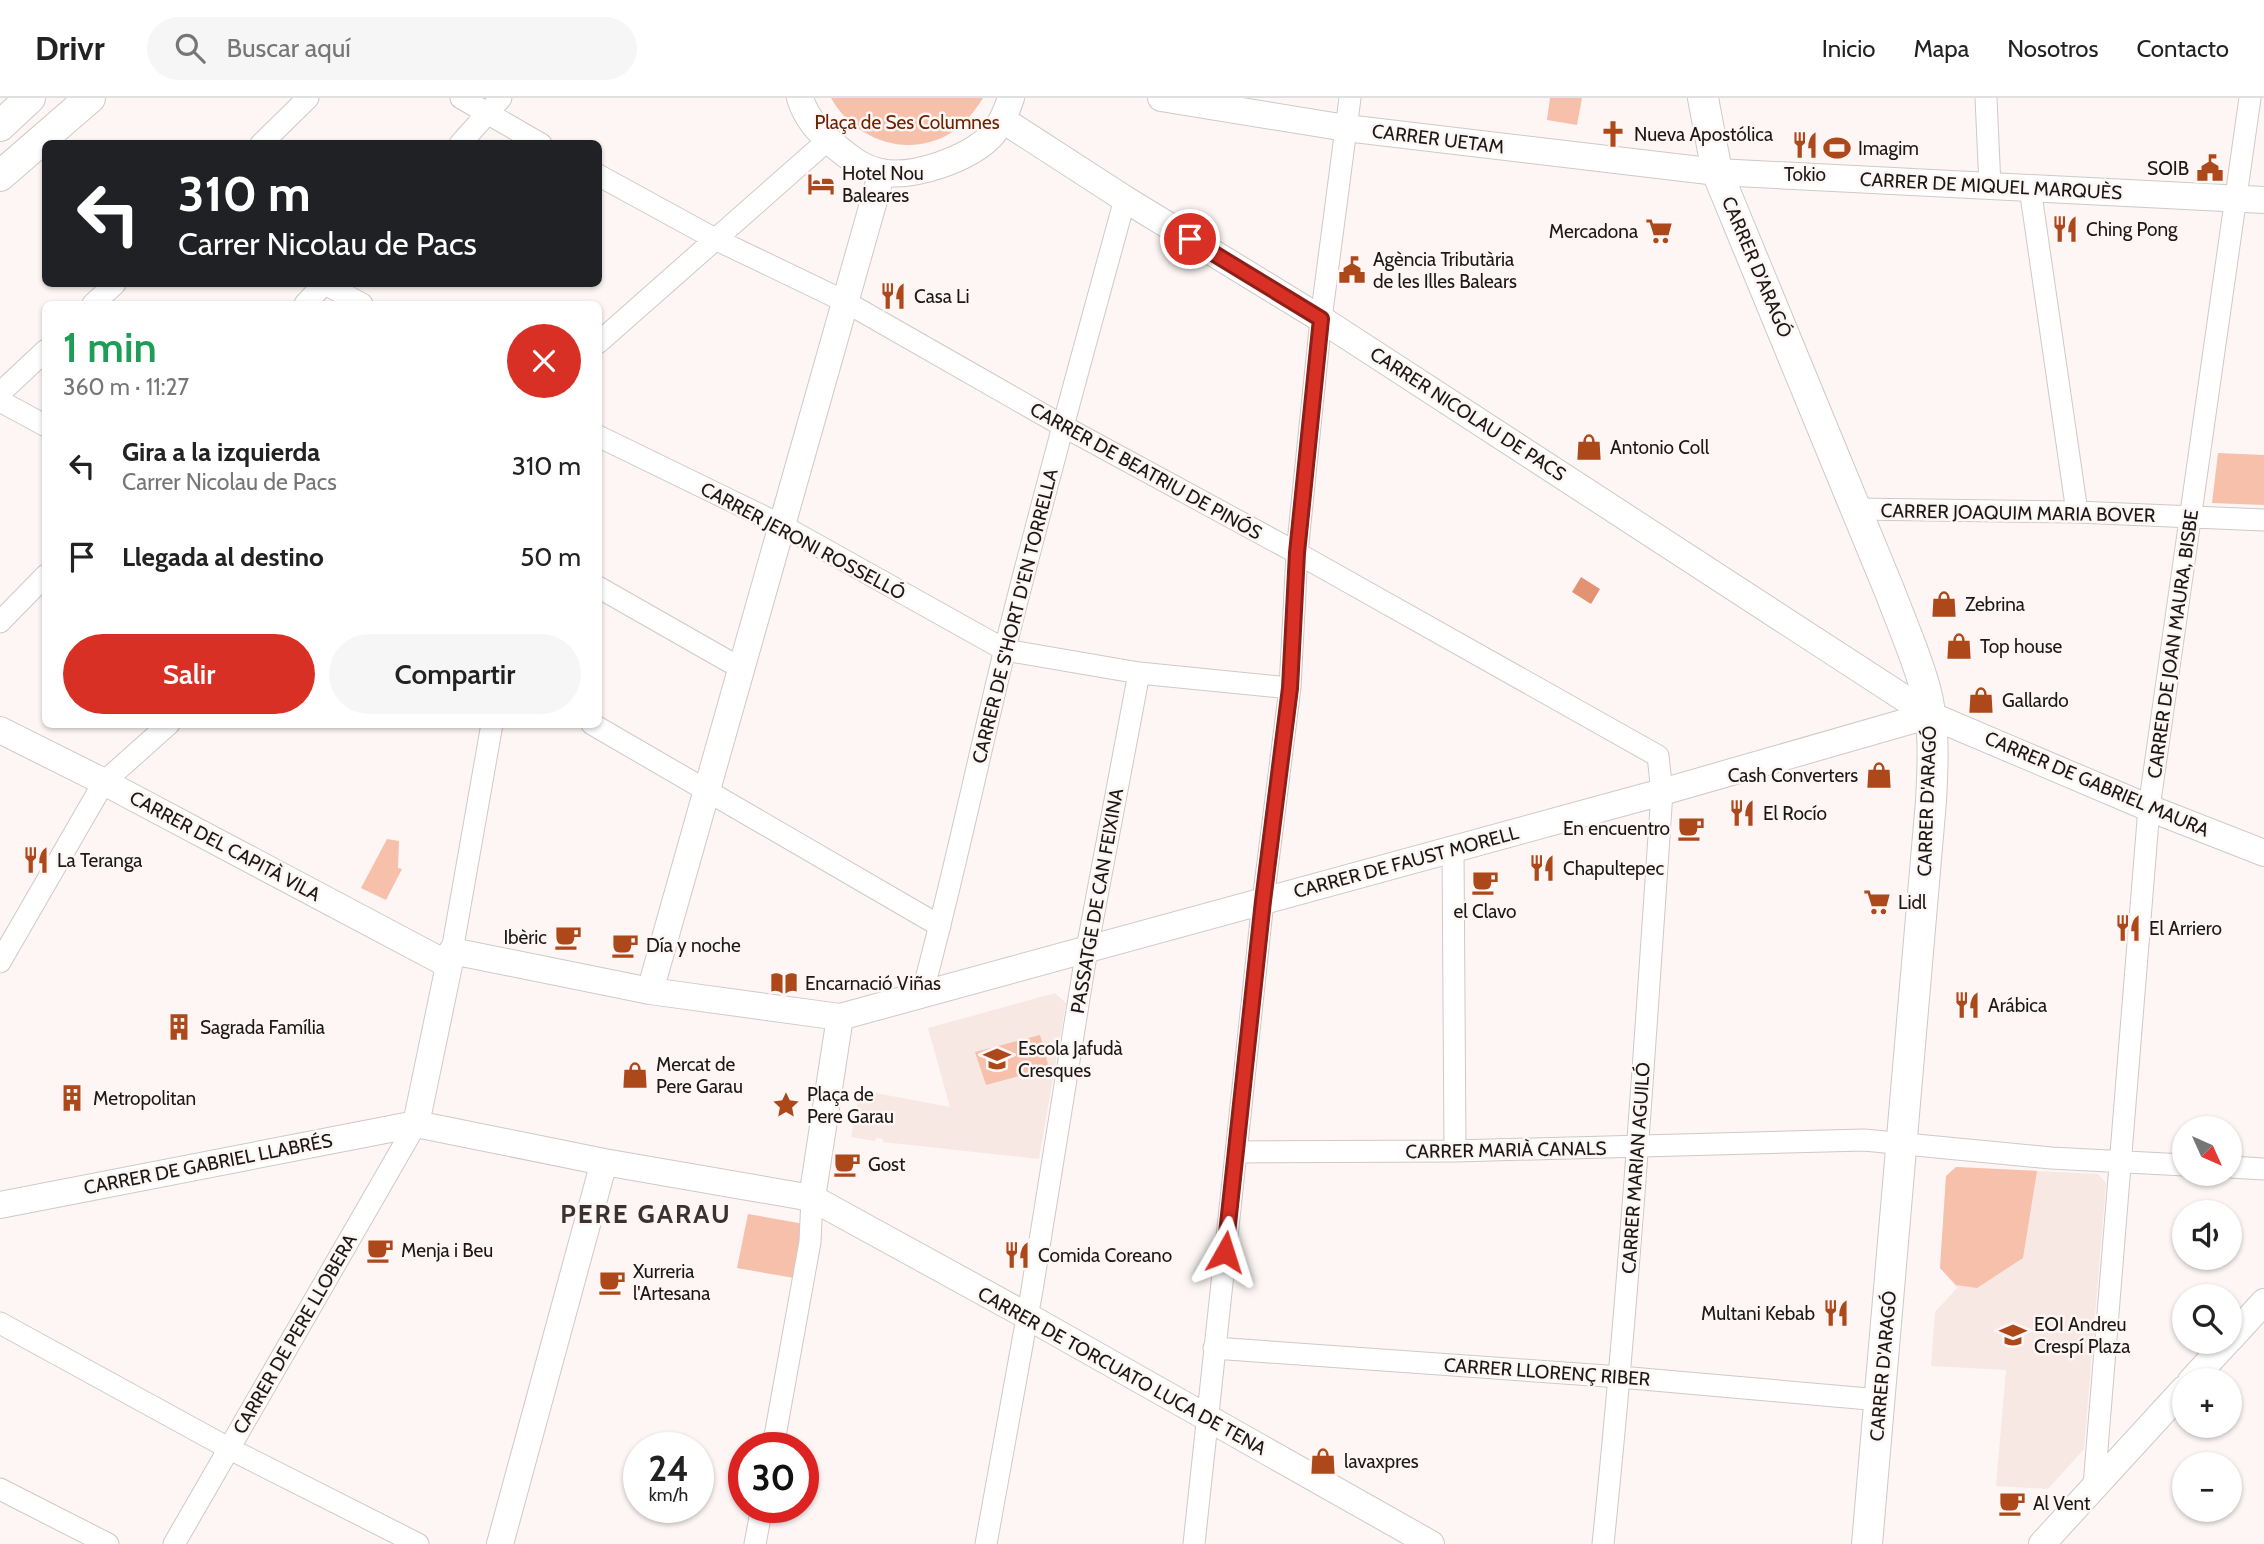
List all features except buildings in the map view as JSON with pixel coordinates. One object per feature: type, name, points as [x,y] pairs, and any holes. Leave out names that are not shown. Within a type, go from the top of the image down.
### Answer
[{"type":"main road","points":[[51,140],[90,98]]},
{"type":"main road","name":"CARRER D'ARAGÓ","points":[[1703,98],[1717,172],[1857,509],[1917,662],[1930,715],[1932,792],[1867,1544]]},
{"type":"main road","points":[[0,176],[42,147]]},
{"type":"street","points":[[265,140],[308,98]]},
{"type":"street","points":[[461,98],[534,140]]},
{"type":"street","points":[[464,140],[501,98]]},
{"type":"street","points":[[800,98],[806,116],[828,139],[854,162],[882,172],[917,172],[958,158],[989,137],[1007,109]]},
{"type":"street","name":"CARRER UETAM","points":[[1161,98],[1346,128],[1717,172]]},
{"type":"street","points":[[1194,1544],[1263,901],[1290,688],[1297,553],[1321,319],[1350,98]]},
{"type":"street","points":[[1986,98],[1990,186]]},
{"type":"street","name":"CARRER DE JOAN MAURA, BISBE","points":[[2094,1486],[2149,807],[2250,98]]},
{"type":"street","name":"CARRER NICOLAU DE PACS","points":[[1007,109],[1125,199],[1321,319],[1930,715]]},
{"type":"street","points":[[602,339],[828,139]]},
{"type":"street","points":[[650,991],[882,172]]},
{"type":"street","name":"CARRER DE MIQUEL MARQUÈS","points":[[1717,172],[2264,200]]},
{"type":"street","name":"CARRER DE BEATRIU DE PINÓS","points":[[602,177],[715,239],[844,301],[1063,426],[1297,553],[1658,756],[1662,792]]},
{"type":"street","points":[[2030,188],[2077,512]]},
{"type":"street","name":"CARRER DE S'HORT D'EN TORRELLA","points":[[922,994],[1005,650],[1125,199]]},
{"type":"street","points":[[96,301],[112,287]]},
{"type":"street","points":[[307,301],[322,287]]},
{"type":"street","points":[[331,287],[356,301]]},
{"type":"street","points":[[0,393],[42,354]]},
{"type":"street","points":[[0,401],[42,424]]},
{"type":"street","name":"CARRER JERONI ROSSELLÓ","points":[[602,438],[781,525],[1005,650],[1139,673],[1290,688]]},
{"type":"street","name":"CARRER JOAQUIM MARIA BOVER","points":[[1857,509],[2077,512],[2264,520]]},
{"type":"street","points":[[0,622],[42,579]]},
{"type":"street","points":[[602,589],[742,668]]},
{"type":"street","name":"PASSATGE DE CAN FEIXINA","points":[[986,1544],[1027,1316],[1087,949],[1139,673]]},
{"type":"street","name":"CARRER DE FAUST MORELL","points":[[840,1017],[1662,792],[1930,715]]},
{"type":"street","name":"CARRER DE GABRIEL MAURA","points":[[1930,715],[2264,853]]},
{"type":"street","points":[[0,962],[104,782],[165,728]]},
{"type":"street","points":[[491,728],[451,958],[416,1124],[604,1162],[812,1199]]},
{"type":"street","points":[[599,728],[940,926]]},
{"type":"street","name":"CARRER DEL CAPITÀ VILA","points":[[0,730],[451,958]]},
{"type":"street","name":"CARRER MARIAN AGUILÓ","points":[[1603,1544],[1620,1377],[1662,792]]},
{"type":"street","points":[[1453,849],[1455,1151]]},
{"type":"street","points":[[451,958],[650,991],[840,1017],[812,1199],[810,1242],[776,1432]]},
{"type":"street","name":"CARRER DE GABRIEL LLABRÉS","points":[[0,1205],[416,1124]]},
{"type":"street","name":"CARRER DE PERE LLOBERA","points":[[174,1544],[416,1124]]},
{"type":"street","name":"CARRER MARIÀ CANALS","points":[[1236,1152],[1637,1148],[1864,1140],[2051,1158],[2172,1164]]},
{"type":"street","points":[[500,1544],[604,1162]]},
{"type":"street","points":[[2242,1168],[2264,1169]]},
{"type":"street","name":"CARRER DE TORCUATO LUCA DE TENA","points":[[812,1199],[1027,1316],[1431,1544]]},
{"type":"street","points":[[2242,1326],[2264,1302]]},
{"type":"street","points":[[0,1323],[230,1449],[418,1544]]},
{"type":"street","name":"CARRER LLORENÇ RIBER","points":[[1214,1348],[1880,1399]]},
{"type":"street","points":[[2203,1368],[2216,1354]]},
{"type":"street","points":[[2042,1544],[2172,1402]]},
{"type":"street","points":[[0,1489],[108,1544]]},
{"type":"street","points":[[755,1544],[759,1523]]},
{"type":"shaded area","points":[[1581,577],[1600,589],[1591,604],[1572,592]]},
{"type":"shaded area","name":"Escola Jafudà Cresques","points":[[1055,993],[1066,1003],[1039,1159],[851,1137],[860,1090],[950,1107],[928,1028]]},
{"type":"shaded area","name":"EOI Andreu Crespí Plaza","points":[[1956,1167],[2098,1174],[2106,1183],[2084,1449],[2048,1489],[1996,1486],[2006,1370],[1931,1366],[1935,1312],[1957,1288],[1940,1268],[1946,1176]]},
{"type":"green space","name":"Plaça de Ses Columnes","points":[[831,98],[983,98],[968,118],[949,134],[916,145],[882,141],[867,134],[841,112]]},
{"type":"green space","points":[[1550,98],[1582,98],[1577,125],[1547,120]]},
{"type":"green space","points":[[2218,453],[2264,455],[2264,505],[2212,503]]},
{"type":"green space","points":[[387,839],[399,841],[398,868],[402,869],[386,900],[361,888]]},
{"type":"green space","points":[[1040,1035],[1049,1068],[986,1085],[975,1052]]},
{"type":"green space","points":[[1956,1167],[2037,1171],[2023,1258],[1977,1288],[1956,1285],[1940,1268],[1946,1176]]},
{"type":"green space","points":[[748,1214],[804,1224],[794,1278],[737,1268]]},
{"type":"place","name":"Nueva Apostólica","points":[[1613,134]]},
{"type":"place","name":"Tokio","points":[[1805,145]]},
{"type":"place","name":"Imagim","points":[[1837,148]]},
{"type":"place","name":"SOIB","points":[[2210,168]]},
{"type":"place","name":"Hotel Nou Baleares","points":[[821,184]]},
{"type":"place","name":"Ching Pong","points":[[2065,229]]},
{"type":"place","name":"Mercadona","points":[[1659,231]]},
{"type":"place","name":"Agència Tributària de les Illes Balears","points":[[1352,270]]},
{"type":"place","name":"Casa Li","points":[[893,296]]},
{"type":"place","name":"Antonio Coll","points":[[1589,447]]},
{"type":"place","name":"Zebrina","points":[[1944,604]]},
{"type":"place","name":"Top house","points":[[1959,646]]},
{"type":"place","name":"Gallardo","points":[[1981,700]]},
{"type":"place","name":"Cash Converters","points":[[1879,775]]},
{"type":"place","name":"El Rocío","points":[[1742,813]]},
{"type":"place","name":"En encuentro","points":[[1691,828]]},
{"type":"place","name":"La Teranga","points":[[36,860]]},
{"type":"place","name":"Chapultepec","points":[[1542,868]]},
{"type":"place","name":"el Clavo","points":[[1485,882]]},
{"type":"place","name":"Lidl","points":[[1877,902]]},
{"type":"place","name":"El Arriero","points":[[2128,928]]},
{"type":"place","name":"Ibèric","points":[[568,937]]},
{"type":"place","name":"Día y noche","points":[[625,945]]},
{"type":"place","name":"Encarnació Viñas","points":[[784,983]]},
{"type":"place","name":"Arábica","points":[[1967,1005]]},
{"type":"place","name":"Sagrada Família","points":[[179,1027]]},
{"type":"place","name":"Escola Jafudà Cresques","points":[[997,1059]]},
{"type":"place","name":"Mercat de Pere Garau","points":[[635,1075]]},
{"type":"place","name":"Metropolitan","points":[[72,1098]]},
{"type":"place","name":"Plaça de Pere Garau","points":[[786,1105]]},
{"type":"place","name":"Gost","points":[[847,1164]]},
{"type":"place","name":"Menja i Beu","points":[[380,1250]]},
{"type":"place","name":"Comida Coreano","points":[[1017,1255]]},
{"type":"place","name":"Xurreria l'Artesana","points":[[612,1282]]},
{"type":"place","name":"Multani Kebab","points":[[1836,1313]]},
{"type":"place","name":"EOI Andreu Crespí Plaza","points":[[2013,1335]]},
{"type":"place","name":"lavaxpres","points":[[1323,1461]]},
{"type":"place","name":"Al Vent","points":[[2012,1503]]},
{"type":"district","name":"PERE GARAU","points":[[646,1214]]},
{"type":"route","points":[[1190,239],[1321,319],[1297,553],[1290,688],[1263,901],[1225,1252]]}]
